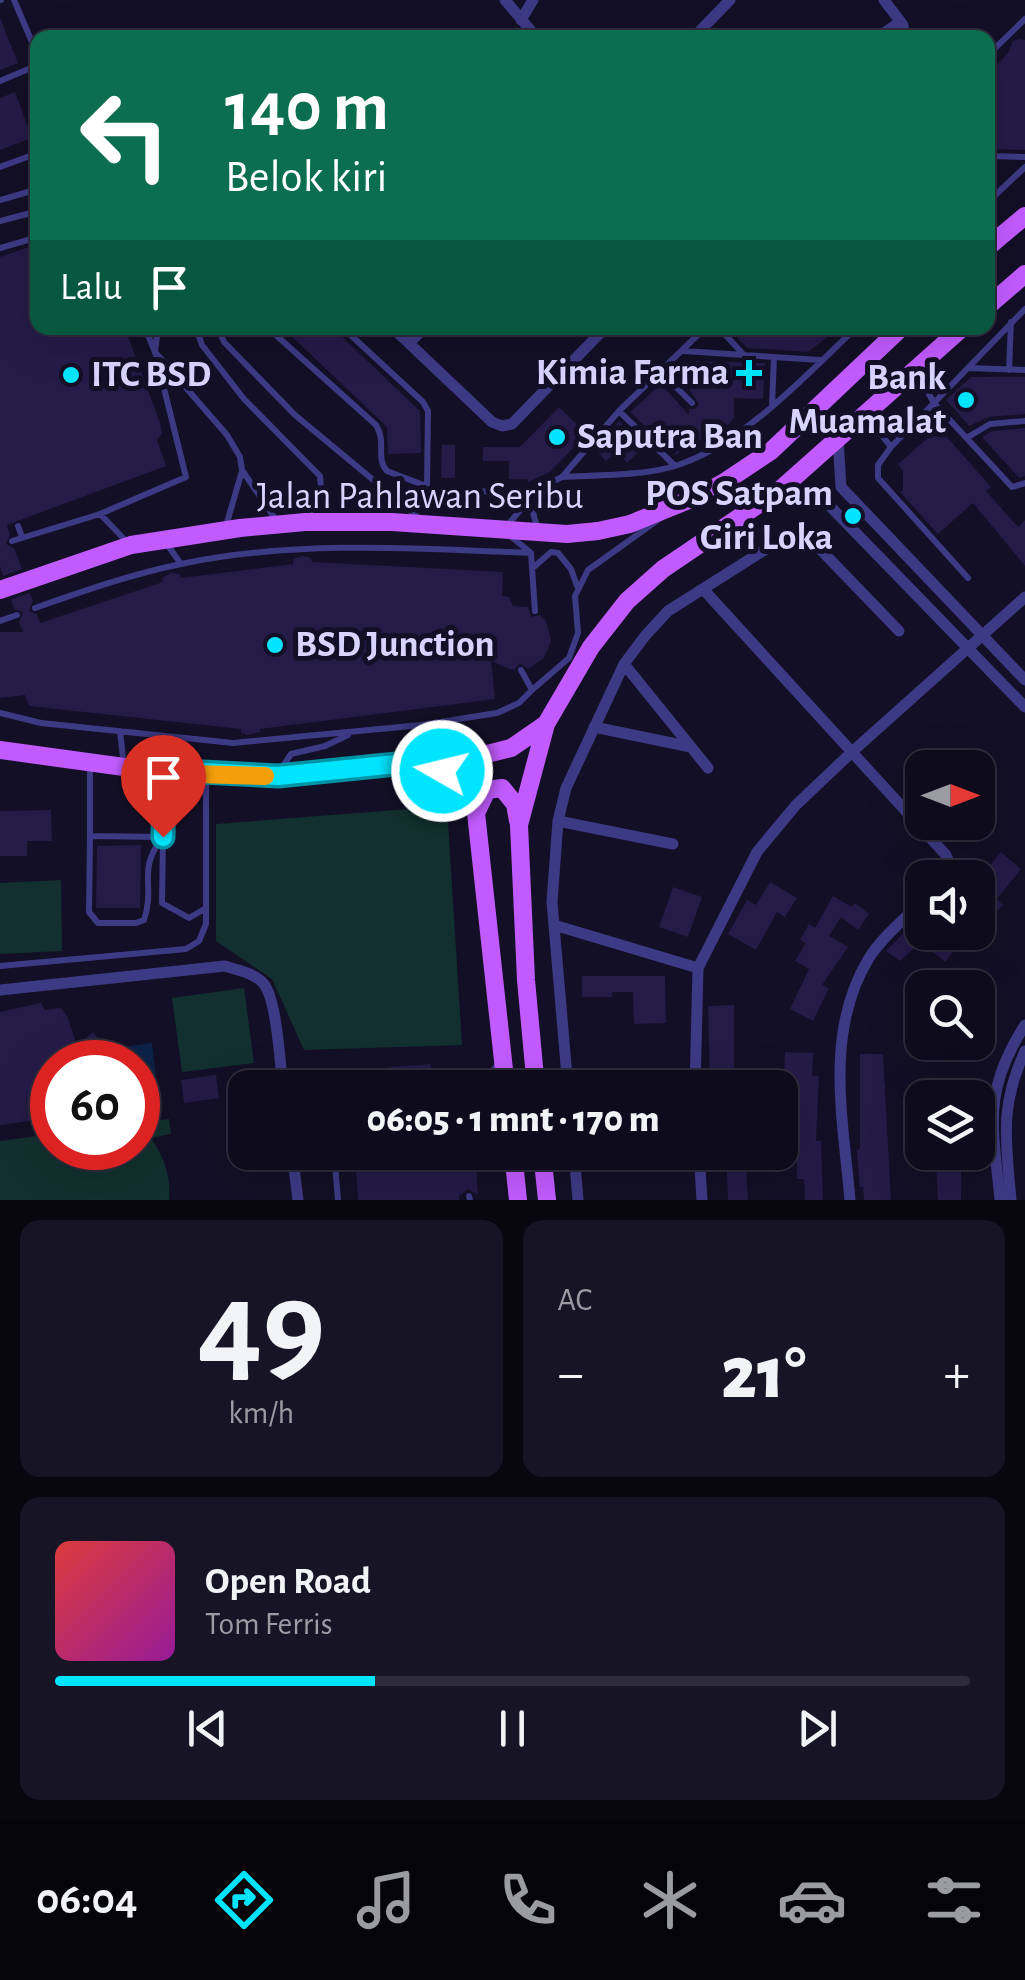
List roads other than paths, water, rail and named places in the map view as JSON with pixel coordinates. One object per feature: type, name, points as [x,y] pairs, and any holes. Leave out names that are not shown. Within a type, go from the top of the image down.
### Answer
[{"type":"main road","points":[[995,240],[1025,216]]},
{"type":"main road","points":[[995,300],[1025,274]]},
{"type":"main road","name":"Jalan Pahlawan Seribu","points":[[0,590],[131,545],[219,530],[305,522],[542,532],[598,531],[630,524],[723,483],[770,450],[893,335]]},
{"type":"main road","points":[[519,825],[546,724],[591,647],[627,600],[663,570],[781,489],[954,335]]},
{"type":"main road","points":[[0,750],[206,775],[278,776],[495,754],[546,724]]},
{"type":"main road","points":[[426,761],[464,790],[476,813],[504,1070]]},
{"type":"main road","points":[[476,813],[487,790],[502,788],[515,804],[534,1070]]},
{"type":"main road","points":[[515,1170],[518,1200]]},
{"type":"main road","points":[[544,1170],[546,1200]]},
{"type":"street","points":[[506,0],[530,30]]},
{"type":"street","points":[[521,20],[534,0]]},
{"type":"street","points":[[701,30],[730,0]]},
{"type":"street","points":[[884,0],[904,30]]},
{"type":"street","points":[[888,30],[900,22]]},
{"type":"street","points":[[404,335],[492,422],[502,426],[512,424],[602,335]]},
{"type":"street","points":[[410,342],[417,335]]},
{"type":"street","points":[[838,440],[841,487],[1025,680]]},
{"type":"street","points":[[781,489],[823,500],[971,648],[1025,708]]},
{"type":"street","points":[[566,1070],[552,902],[558,820],[566,788],[624,664],[668,612],[774,544],[804,541],[819,548],[899,631]]},
{"type":"street","points":[[703,589],[948,860]]},
{"type":"street","points":[[695,1070],[698,968],[757,852],[796,805],[1025,597]]},
{"type":"street","points":[[624,664],[708,768]]},
{"type":"street","points":[[594,727],[691,747]]},
{"type":"street","points":[[558,820],[673,844]]},
{"type":"street","points":[[850,1200],[838,1070],[841,1034],[851,997],[870,956],[905,919]]},
{"type":"street","points":[[554,925],[698,968]]},
{"type":"street","points":[[0,990],[226,966],[264,984],[270,998],[280,1070]]},
{"type":"street","points":[[1000,1200],[992,1113],[1004,1060],[1025,1025]]},
{"type":"street","points":[[1012,1200],[1004,1117],[1020,1079],[1025,1051]]},
{"type":"street","points":[[1000,1072],[1020,1079]]},
{"type":"street","points":[[294,1170],[298,1200]]},
{"type":"street","points":[[576,1170],[578,1200]]},
{"type":"street","points":[[700,1170],[702,1200]]},
{"type":"lane","points":[[14,0],[30,37]]},
{"type":"lane","points":[[995,48],[1025,19]]},
{"type":"lane","points":[[0,80],[30,67]]},
{"type":"lane","points":[[0,167],[30,156]]},
{"type":"lane","points":[[995,156],[1025,157]]},
{"type":"lane","points":[[995,195],[1025,167]]},
{"type":"lane","points":[[0,200],[30,191]]},
{"type":"lane","points":[[0,221],[30,214]]},
{"type":"lane","points":[[0,248],[30,239]]},
{"type":"lane","points":[[968,578],[878,478],[878,465],[891,447],[938,406],[968,368],[1025,309]]},
{"type":"lane","points":[[1009,370],[1011,322]]},
{"type":"lane","points":[[12,541],[100,514],[180,482],[187,474],[148,335]]},
{"type":"lane","points":[[157,335],[155,352],[226,435],[240,457],[242,470],[278,524]]},
{"type":"lane","points":[[199,335],[244,400],[320,476],[317,503],[305,522]]},
{"type":"lane","points":[[221,335],[295,415],[427,525]]},
{"type":"lane","points":[[276,335],[376,425],[382,436],[381,459],[385,469],[439,490],[511,492],[538,492],[562,477],[619,411],[698,335]]},
{"type":"lane","points":[[350,335],[428,411],[427,486]]},
{"type":"lane","points":[[725,335],[744,355]]},
{"type":"lane","points":[[562,477],[676,466],[709,451],[772,407],[848,335]]},
{"type":"lane","points":[[681,351],[821,360]]},
{"type":"lane","points":[[772,407],[774,357]]},
{"type":"lane","points":[[968,368],[1025,370]]},
{"type":"lane","points":[[915,370],[938,406],[1012,487],[1025,483]]},
{"type":"lane","points":[[660,371],[692,403]]},
{"type":"lane","points":[[619,411],[676,466]]},
{"type":"lane","points":[[866,414],[891,447]]},
{"type":"lane","points":[[968,437],[984,425],[1025,421]]},
{"type":"lane","points":[[222,558],[219,530],[242,470]]},
{"type":"lane","points":[[511,492],[522,508],[517,518],[502,530],[531,553],[535,611]]},
{"type":"lane","points":[[538,492],[533,518],[542,532]]},
{"type":"lane","points":[[577,587],[588,570],[648,530],[669,508]]},
{"type":"lane","points":[[100,514],[131,545]]},
{"type":"lane","points":[[18,526],[22,537]]},
{"type":"lane","points":[[162,538],[181,564]]},
{"type":"lane","points":[[35,608],[181,564],[222,558],[386,548],[531,553]]},
{"type":"lane","points":[[0,713],[42,724],[233,743],[497,713],[520,703],[561,667],[577,641],[577,587],[571,569],[558,553],[551,552],[534,566]]},
{"type":"lane","points":[[0,621],[17,615]]},
{"type":"lane","points":[[521,670],[532,690]]},
{"type":"lane","points":[[120,731],[124,767]]},
{"type":"lane","points":[[278,776],[282,763],[291,754],[325,746],[354,732]]},
{"type":"lane","points":[[90,763],[89,912],[98,923],[144,920],[148,909],[148,856],[163,837]]},
{"type":"lane","points":[[164,770],[162,903],[189,918],[206,908]]},
{"type":"lane","points":[[0,966],[186,950],[204,934],[206,775]]},
{"type":"lane","points":[[90,836],[163,837]]},
{"type":"lane","points":[[493,1070],[503,1058]]},
{"type":"lane","points":[[336,1170],[338,1200]]},
{"type":"place","name":"Kimia Farma","points":[[749,373]]},
{"type":"place","name":"ITC BSD","points":[[71,375]]},
{"type":"place","name":"Bank Muamalat","points":[[966,400]]},
{"type":"place","name":"Saputra Ban","points":[[557,437]]},
{"type":"place","name":"POS Satpam Giri Loka","points":[[853,516]]},
{"type":"place","name":"BSD Junction","points":[[275,645]]}]
